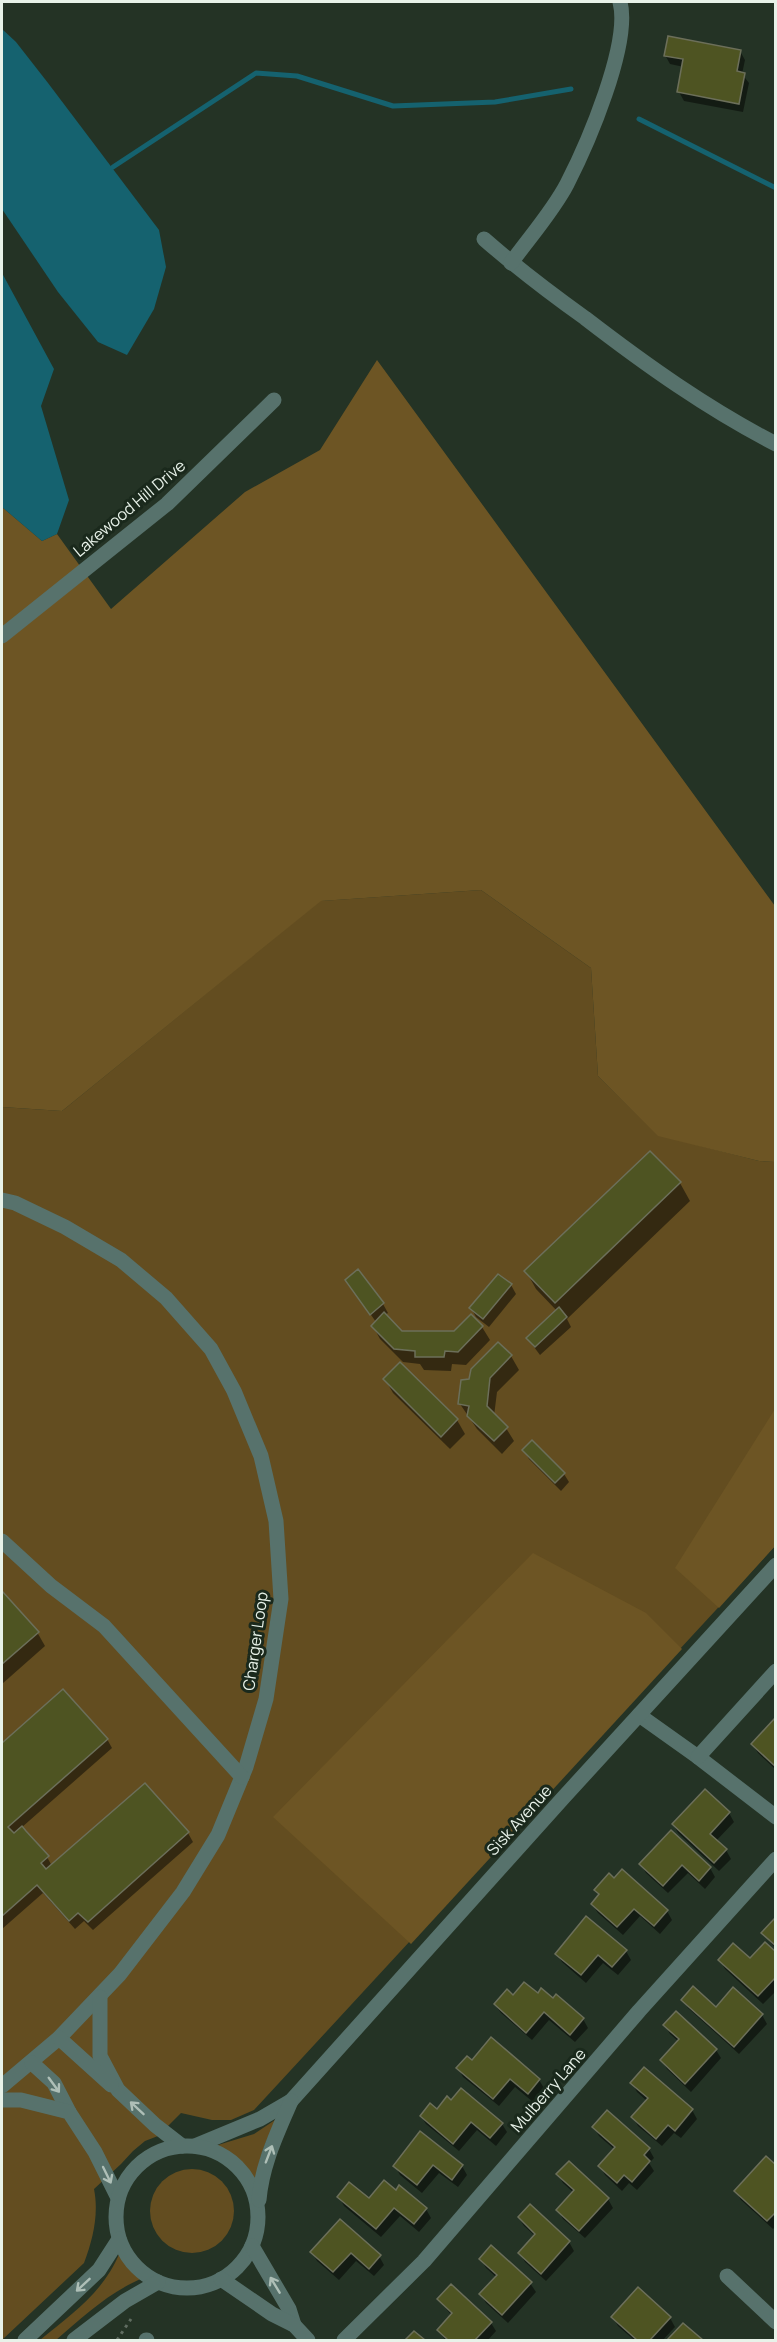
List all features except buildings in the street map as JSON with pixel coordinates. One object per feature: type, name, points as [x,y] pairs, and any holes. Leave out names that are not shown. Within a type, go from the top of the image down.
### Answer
[{"type":"street","points":[[511,263],[566,185],[592,126],[619,52],[620,2]]},
{"type":"street","points":[[484,239],[511,263],[636,357],[727,419],[776,444]]},
{"type":"street","name":"Lakewood Hill Drive","points":[[2,636],[167,504],[274,400]]},
{"type":"street","name":"Charger Loop","points":[[2,1200],[15,1203],[69,1229],[122,1260],[166,1298],[211,1349],[234,1391],[261,1456],[276,1521],[281,1599],[266,1699],[242,1777],[218,1835],[183,1892],[100,1998],[32,2063],[2,2086]]},
{"type":"street","points":[[2,1541],[51,1586],[104,1626],[242,1777]]},
{"type":"street","name":"Sisk Avenue","points":[[291,2101],[261,2180],[257,2228],[252,2246],[239,2265],[221,2279],[190,2288],[173,2287],[158,2282],[141,2271],[128,2257],[119,2239],[116,2219],[118,2198],[127,2178],[142,2162],[161,2151],[188,2146],[260,2119],[291,2101],[776,1565]]},
{"type":"street","points":[[698,1757],[776,1671]]},
{"type":"street","points":[[639,1715],[776,1817]]},
{"type":"street","name":"Mulberry Lane","points":[[344,2340],[424,2261],[639,2010],[776,1859]]},
{"type":"street","points":[[100,1998],[100,2056],[118,2090]]},
{"type":"street","points":[[59,2038],[155,2125],[188,2146]]},
{"type":"street","points":[[32,2063],[54,2083],[69,2112],[96,2152],[118,2198]]},
{"type":"street","points":[[2,2100],[21,2100],[69,2112]]},
{"type":"street","name":"Sisk Avenue","points":[[188,2146],[218,2152],[237,2166],[251,2186],[258,2209]]},
{"type":"street","points":[[25,2340],[99,2270],[119,2239]]},
{"type":"street","points":[[252,2246],[289,2308],[294,2325]]},
{"type":"street","points":[[727,2276],[776,2322]]},
{"type":"street","points":[[221,2279],[273,2314],[294,2325],[308,2340]]},
{"type":"street","points":[[75,2340],[125,2301],[158,2282]]},
{"type":"path","points":[[117,2340],[131,2318]]},
{"type":"shaded area","points":[[377,360],[775,906],[775,1162],[759,1161],[658,1136],[598,1076],[591,968],[481,890],[321,901],[62,1111],[2,1107],[2,507],[42,541],[57,534],[111,609],[245,492],[320,450]]},
{"type":"shaded area","points":[[481,890],[591,968],[598,1076],[658,1135],[759,1161],[776,1162],[775,1546],[254,2110],[231,2120],[212,2120],[181,2113],[158,2136],[145,2141],[133,2151],[94,2189],[96,2208],[94,2226],[84,2263],[2,2340],[2,1107],[62,1111],[320,901]]},
{"type":"shaded area","points":[[775,1409],[775,1546],[719,1608],[675,1568]]},
{"type":"shaded area","points":[[533,1553],[646,1613],[682,1649],[411,1944],[273,1817]]},
{"type":"shaded area","points":[[281,2116],[263,2150],[256,2189],[240,2165],[231,2156],[218,2149],[218,2145],[254,2134]]},
{"type":"shaded area","points":[[184,2169],[200,2169],[216,2176],[227,2187],[234,2203],[231,2227],[222,2241],[200,2253],[184,2253],[168,2246],[157,2235],[150,2219],[150,2203],[157,2187],[168,2176]]},
{"type":"shaded area","points":[[120,2252],[143,2278],[119,2290],[56,2340],[40,2340],[96,2291]]},
{"type":"water","points":[[2,29],[16,42],[159,230],[166,267],[154,309],[127,355],[98,342],[58,292],[2,209]]},
{"type":"water","points":[[2,273],[54,369],[41,406],[69,500],[57,534],[42,541],[2,507]]},
{"type":"waterway","points":[[113,167],[256,73],[297,76],[393,106],[495,102],[571,89]]},
{"type":"waterway","points":[[639,119],[776,188]]}]
